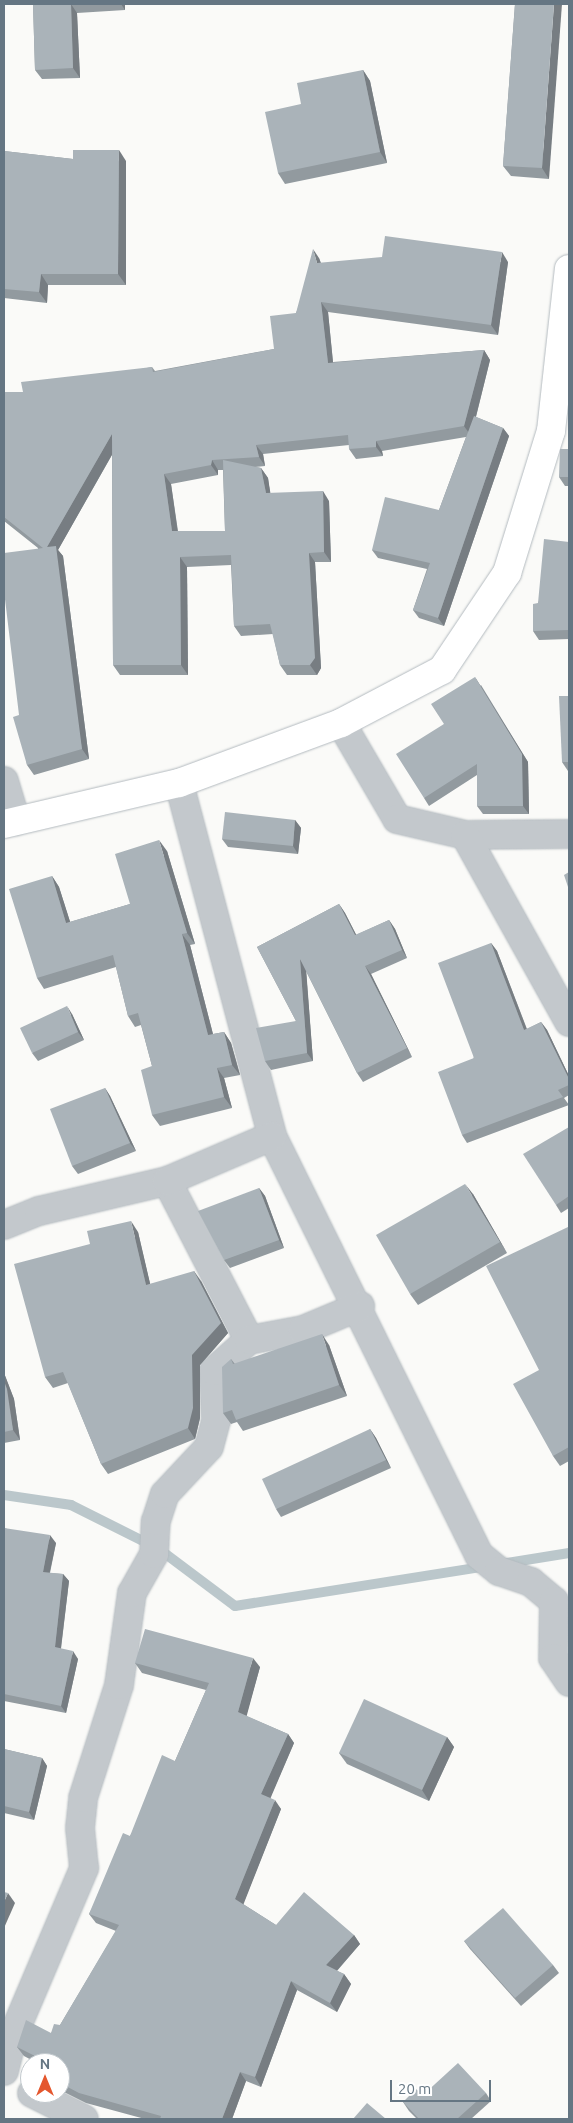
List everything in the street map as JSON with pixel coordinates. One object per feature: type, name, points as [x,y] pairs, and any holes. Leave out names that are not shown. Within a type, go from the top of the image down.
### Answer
[{"type":"street","points":[[4,781],[10,822],[179,783],[340,723],[442,670],[507,573],[551,431],[569,270]]},
{"type":"street","points":[[340,723],[397,820],[465,835],[569,834]]},
{"type":"street","points":[[179,783],[272,1136],[360,1306],[479,1555],[499,1572],[531,1582],[554,1601],[552,1658],[569,1682]]},
{"type":"street","points":[[465,835],[569,1022]]},
{"type":"street","points":[[4,1225],[39,1211],[167,1181],[272,1136]]},
{"type":"street","points":[[167,1181],[248,1340]]},
{"type":"street","points":[[4,2071],[12,2038],[84,1868],[80,1828],[83,1798],[118,1686],[132,1593],[149,1561],[156,1521],[165,1494],[209,1447],[216,1420],[214,1371],[248,1340],[303,1330],[360,1306]]},
{"type":"street","points":[[4,2079],[20,2087]]},
{"type":"street","points":[[53,2103],[84,2119]]},
{"type":"building","points":[[33,4],[71,4],[73,68],[35,70]]},
{"type":"building","points":[[515,4],[554,4],[542,168],[503,166]]},
{"type":"building","points":[[363,70],[380,152],[278,173],[265,112],[301,104],[297,83]]},
{"type":"building","points":[[73,150],[119,150],[118,274],[41,274],[39,292],[4,289],[4,151],[73,159]]},
{"type":"building","points":[[385,236],[502,252],[491,325],[321,302],[328,363],[484,350],[464,426],[376,441],[376,447],[349,449],[348,435],[256,445],[259,457],[212,460],[211,465],[164,474],[172,531],[225,531],[223,460],[261,468],[266,493],[323,491],[324,552],[309,553],[315,658],[310,665],[280,665],[270,624],[234,626],[231,555],[180,557],[181,665],[113,665],[112,434],[47,547],[56,546],[82,749],[27,765],[13,717],[19,715],[4,591],[4,553],[43,548],[4,517],[4,392],[23,392],[21,382],[152,367],[153,372],[274,349],[270,316],[296,313],[313,249],[317,263],[382,257]]},
{"type":"building","points":[[474,416],[503,428],[438,618],[413,610],[430,563],[372,550],[385,497],[439,510]]},
{"type":"building","points":[[560,449],[569,449],[569,477],[559,477]]},
{"type":"building","points":[[544,539],[569,542],[569,630],[533,631],[533,604],[538,603]]},
{"type":"building","points":[[475,677],[522,754],[523,806],[477,806],[477,764],[424,798],[396,754],[444,724],[431,704]]},
{"type":"building","points":[[559,696],[569,696],[569,762],[562,762]]},
{"type":"building","points":[[225,812],[295,820],[293,846],[222,839]]},
{"type":"building","points":[[159,840],[187,933],[182,934],[208,1035],[224,1032],[232,1065],[217,1068],[224,1097],[152,1115],[141,1070],[152,1066],[138,1013],[128,1016],[113,955],[37,978],[9,889],[52,876],[66,923],[130,904],[115,854]]},
{"type":"building","points":[[569,872],[569,890],[564,875]]},
{"type":"building","points":[[339,904],[355,935],[389,920],[402,950],[365,966],[407,1048],[357,1073],[300,959],[307,1053],[265,1061],[256,1028],[296,1021],[257,947]]},
{"type":"building","points":[[491,943],[524,1030],[541,1022],[569,1079],[569,1085],[558,1090],[563,1097],[462,1135],[438,1072],[474,1058],[438,963]]},
{"type":"building","points":[[67,1006],[78,1032],[32,1053],[20,1028]]},
{"type":"building","points":[[105,1088],[130,1143],[72,1166],[50,1109]]},
{"type":"building","points":[[569,1127],[569,1196],[556,1205],[523,1154]]},
{"type":"building","points":[[465,1184],[500,1242],[410,1294],[376,1235]]},
{"type":"building","points":[[259,1188],[279,1240],[224,1260],[198,1211]]},
{"type":"building","points":[[131,1221],[146,1285],[194,1271],[221,1323],[192,1355],[193,1408],[188,1428],[101,1464],[63,1372],[45,1377],[14,1264],[90,1244],[87,1231]]},
{"type":"building","points":[[568,1227],[569,1447],[553,1456],[513,1384],[539,1370],[486,1266]]},
{"type":"building","points":[[322,1334],[339,1385],[236,1420],[232,1410],[223,1413],[222,1367],[231,1359],[233,1364]]},
{"type":"building","points":[[4,1381],[7,1389],[13,1430],[4,1432]]},
{"type":"building","points":[[370,1429],[386,1460],[276,1509],[262,1479]]},
{"type":"building","points":[[4,1528],[50,1535],[43,1572],[63,1574],[55,1647],[73,1651],[61,1706],[4,1694]]},
{"type":"building","points":[[145,1629],[253,1658],[238,1712],[288,1734],[261,1794],[275,1800],[235,1899],[276,1925],[304,1892],[354,1935],[326,1965],[344,1974],[330,2003],[291,1981],[255,2077],[240,2072],[222,2119],[160,2119],[161,2116],[79,2093],[70,2088],[70,2053],[29,2053],[17,2047],[26,2020],[51,2033],[54,2024],[60,2025],[119,1925],[89,1914],[123,1833],[130,1836],[162,1755],[175,1761],[209,1683],[135,1663]]},
{"type":"building","points":[[364,1699],[447,1737],[422,1790],[339,1753]]},
{"type":"building","points":[[4,1749],[42,1758],[29,1812],[4,1806]]},
{"type":"building","points":[[4,1892],[8,1893],[4,1902]]},
{"type":"building","points":[[503,1908],[553,1965],[515,1998],[464,1941]]},
{"type":"building","points":[[458,2063],[486,2093],[457,2119],[419,2119],[403,2102],[416,2089],[423,2095]]},
{"type":"building","points":[[367,2103],[386,2119],[353,2119]]},
{"type":"waterway","points":[[4,1495],[71,1505],[159,1549],[235,1606],[487,1566]]},
{"type":"waterway","points":[[501,1564],[569,1553]]}]
